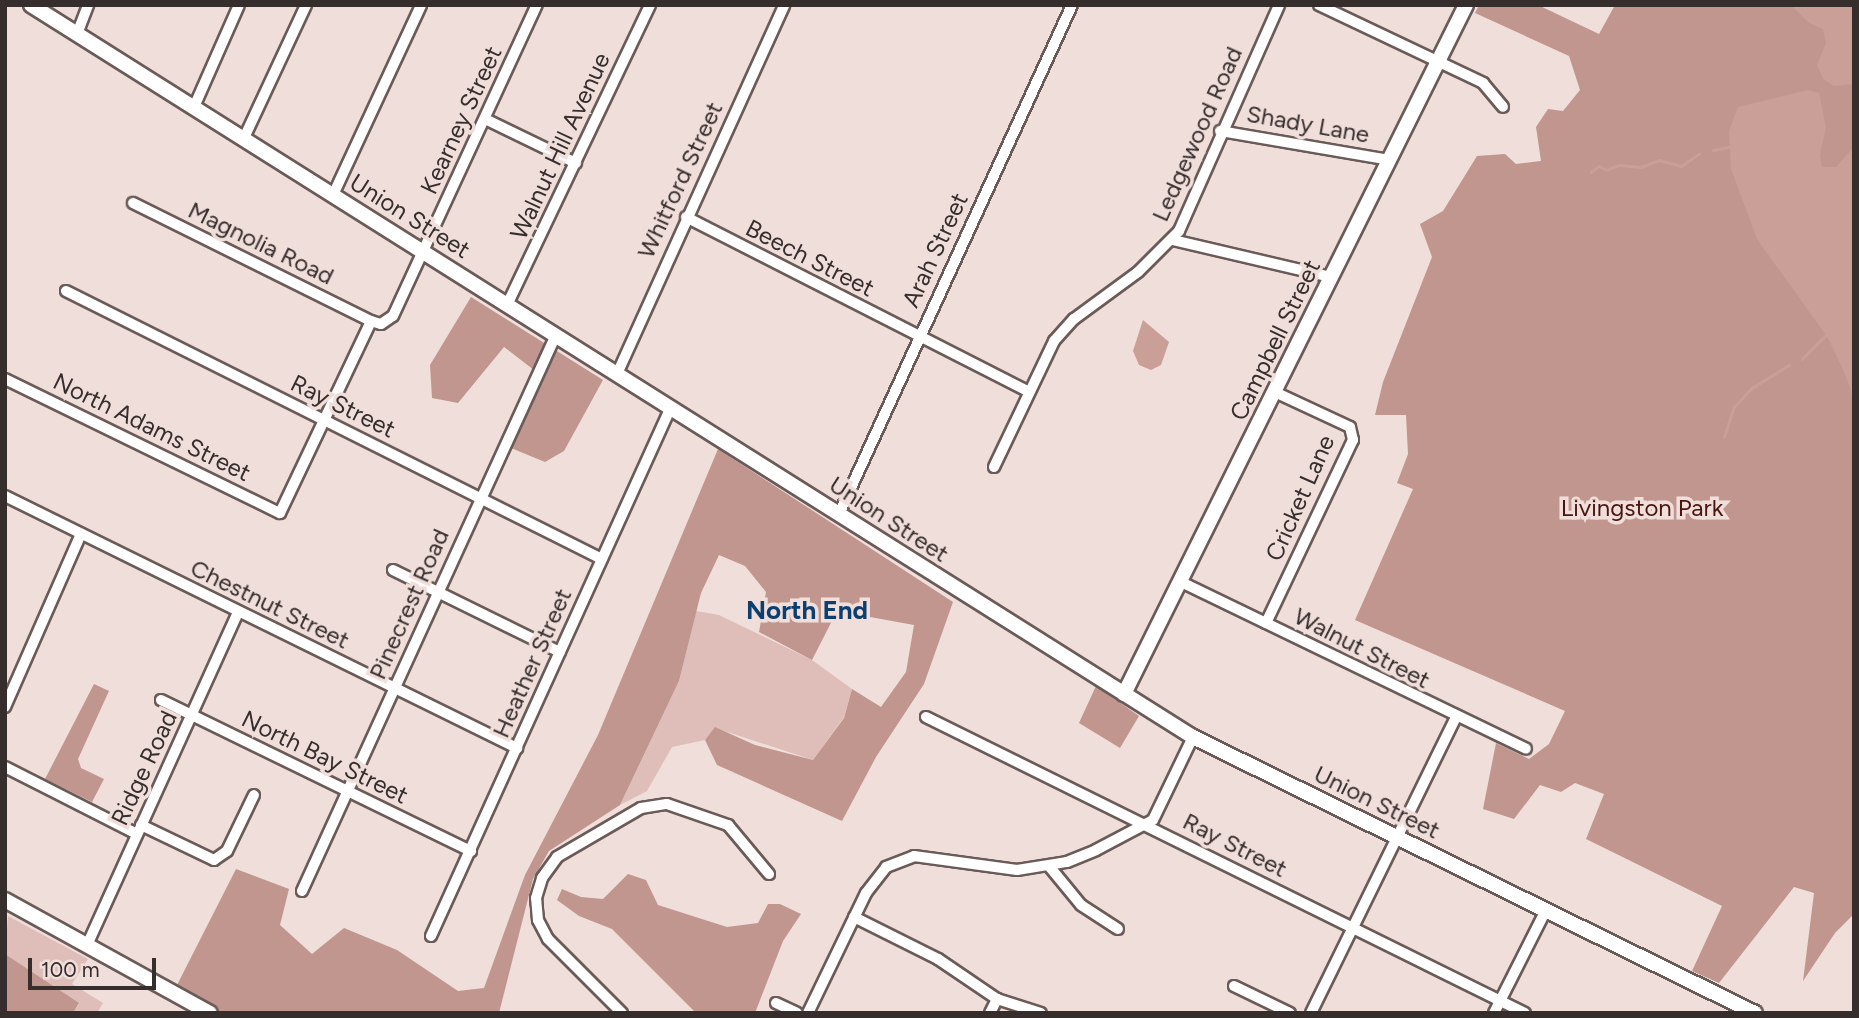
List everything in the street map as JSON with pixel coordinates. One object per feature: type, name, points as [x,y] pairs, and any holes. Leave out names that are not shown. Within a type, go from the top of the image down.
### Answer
[{"type":"street","name":"Union Street","points":[[31,5],[1193,737],[1546,910],[1730,1007],[1755,1013]]},
{"type":"street","points":[[77,34],[88,5]]},
{"type":"street","points":[[194,107],[239,5]]},
{"type":"street","points":[[244,138],[306,5]]},
{"type":"street","points":[[333,195],[421,5]]},
{"type":"street","name":"Kearney Street","points":[[423,252],[537,5]]},
{"type":"street","name":"Walnut Hill Avenue","points":[[507,305],[649,5]]},
{"type":"street","name":"Whitford Street","points":[[617,374],[784,5]]},
{"type":"street","name":"Arah Street","points":[[839,514],[1072,5]]},
{"type":"street","name":"Ledgewood Road","points":[[994,467],[1028,391],[1060,333],[1173,240],[1279,5]]},
{"type":"street","points":[[1319,5],[1483,83],[1503,107]]},
{"type":"street","name":"Campbell Street","points":[[1124,694],[1466,5]]},
{"type":"street","points":[[485,119],[576,163]]},
{"type":"street","name":"Shady Lane","points":[[1220,131],[1389,160]]},
{"type":"street","name":"Magnolia Road","points":[[133,203],[371,321]]},
{"type":"street","name":"Beech Street","points":[[686,218],[1028,391]]},
{"type":"street","points":[[1173,240],[1331,277]]},
{"type":"street","points":[[325,420],[371,321],[381,324],[393,316],[423,252]]},
{"type":"street","name":"Ray Street","points":[[66,291],[601,559]]},
{"type":"street","name":"Pinecrest Road","points":[[302,891],[556,335]]},
{"type":"street","name":"North Adams Street","points":[[5,379],[280,513],[325,420]]},
{"type":"street","name":"Cricket Lane","points":[[1266,623],[1353,440],[1350,428],[1275,392]]},
{"type":"street","name":"Heather Street","points":[[432,936],[671,407]]},
{"type":"street","name":"Chestnut Street","points":[[5,496],[517,748]]},
{"type":"street","points":[[5,706],[81,534]]},
{"type":"street","points":[[394,570],[560,652]]},
{"type":"street","name":"Walnut Street","points":[[1181,582],[1455,719],[1525,749]]},
{"type":"street","name":"Ridge Road","points":[[88,943],[238,612]]},
{"type":"street","name":"North Bay Street","points":[[161,701],[471,851]]},
{"type":"street","name":"Ray Street","points":[[926,717],[1525,1013]]},
{"type":"street","points":[[1311,1013],[1455,719]]},
{"type":"street","points":[[808,1013],[854,917],[880,872],[905,857],[1017,870],[1049,866],[1148,825],[1193,737]]},
{"type":"street","points":[[5,767],[139,829],[214,860],[227,851],[254,795]]},
{"type":"street","points":[[622,1013],[548,939],[538,920],[536,898],[542,878],[557,857],[641,808],[667,804],[728,825],[769,874]]},
{"type":"street","points":[[1049,866],[1081,905],[1118,929]]},
{"type":"street","points":[[5,900],[88,943],[211,1013]]},
{"type":"street","points":[[1494,1013],[1546,910]]},
{"type":"street","points":[[854,917],[938,959],[997,999],[1041,1013]]},
{"type":"street","points":[[1234,986],[1290,1013]]},
{"type":"street","points":[[990,1013],[997,999]]},
{"type":"street","points":[[776,1003],[796,1013]]},
{"type":"shaded area","points":[[1791,5],[1854,5],[1854,84],[1834,86],[1823,79],[1817,65],[1826,43],[1823,29],[1809,23]]},
{"type":"shaded area","points":[[1808,90],[1819,93],[1826,127],[1820,155],[1822,167],[1836,167],[1854,147],[1854,425],[1851,390],[1841,365],[1828,338],[1757,239],[1731,169],[1729,131],[1738,107]]},
{"type":"shaded area","points":[[1143,320],[1169,342],[1161,365],[1151,370],[1139,365],[1133,351]]},
{"type":"shaded area","points":[[696,611],[719,615],[812,660],[852,689],[844,717],[813,760],[715,728],[705,740],[672,747],[647,791],[620,805],[679,681]]},
{"type":"shaded area","points":[[8,916],[88,959],[72,984],[103,1003],[97,1013],[73,1013],[79,1004],[5,954]]},
{"type":"green space","name":"Livingston Park","points":[[1479,5],[1538,5],[1599,34],[1615,5],[1854,5],[1854,914],[1835,933],[1803,981],[1814,893],[1794,887],[1719,983],[1692,971],[1722,906],[1586,839],[1604,794],[1575,783],[1561,792],[1540,785],[1514,819],[1483,809],[1496,743],[1529,759],[1549,744],[1565,711],[1355,620],[1413,489],[1397,483],[1408,454],[1406,415],[1375,415],[1383,382],[1432,257],[1420,224],[1443,211],[1477,156],[1505,154],[1516,164],[1541,161],[1536,127],[1548,109],[1563,111],[1580,90],[1569,56],[1475,13]]},
{"type":"green space","points":[[471,297],[603,380],[564,451],[545,462],[511,448],[543,377],[504,347],[458,403],[432,398],[430,365]]},
{"type":"green space","points":[[718,449],[953,602],[924,684],[876,757],[842,821],[717,765],[705,740],[715,727],[755,745],[813,760],[844,718],[852,689],[881,707],[906,672],[914,625],[837,611],[812,660],[759,632],[766,592],[745,566],[719,555],[701,593],[679,681],[620,805],[549,851],[533,879],[499,1013],[222,1013],[176,987],[236,869],[289,889],[280,925],[312,954],[344,928],[397,950],[458,991],[484,988],[525,875],[598,735]]},
{"type":"green space","points":[[94,684],[109,691],[78,759],[81,768],[104,779],[92,802],[45,779]]},
{"type":"green space","points":[[1096,686],[1139,716],[1120,748],[1079,723]]},
{"type":"green space","points":[[628,874],[646,880],[658,905],[727,927],[758,923],[768,904],[780,904],[801,914],[783,941],[755,1013],[696,1013],[612,929],[579,916],[557,900],[562,889],[581,897],[603,899]]},
{"type":"green space","points":[[5,954],[79,1003],[73,1013],[5,1013]]},
{"type":"waterway","points":[[1713,150],[1733,146]]},
{"type":"waterway","points":[[1591,172],[1599,166],[1607,170],[1619,165],[1641,167],[1659,160],[1681,166],[1699,154]]},
{"type":"waterway","points":[[1802,359],[1827,334]]},
{"type":"waterway","points":[[1724,437],[1734,407],[1752,388],[1789,365]]},
{"type":"district","name":"North End","points":[[807,611]]}]
